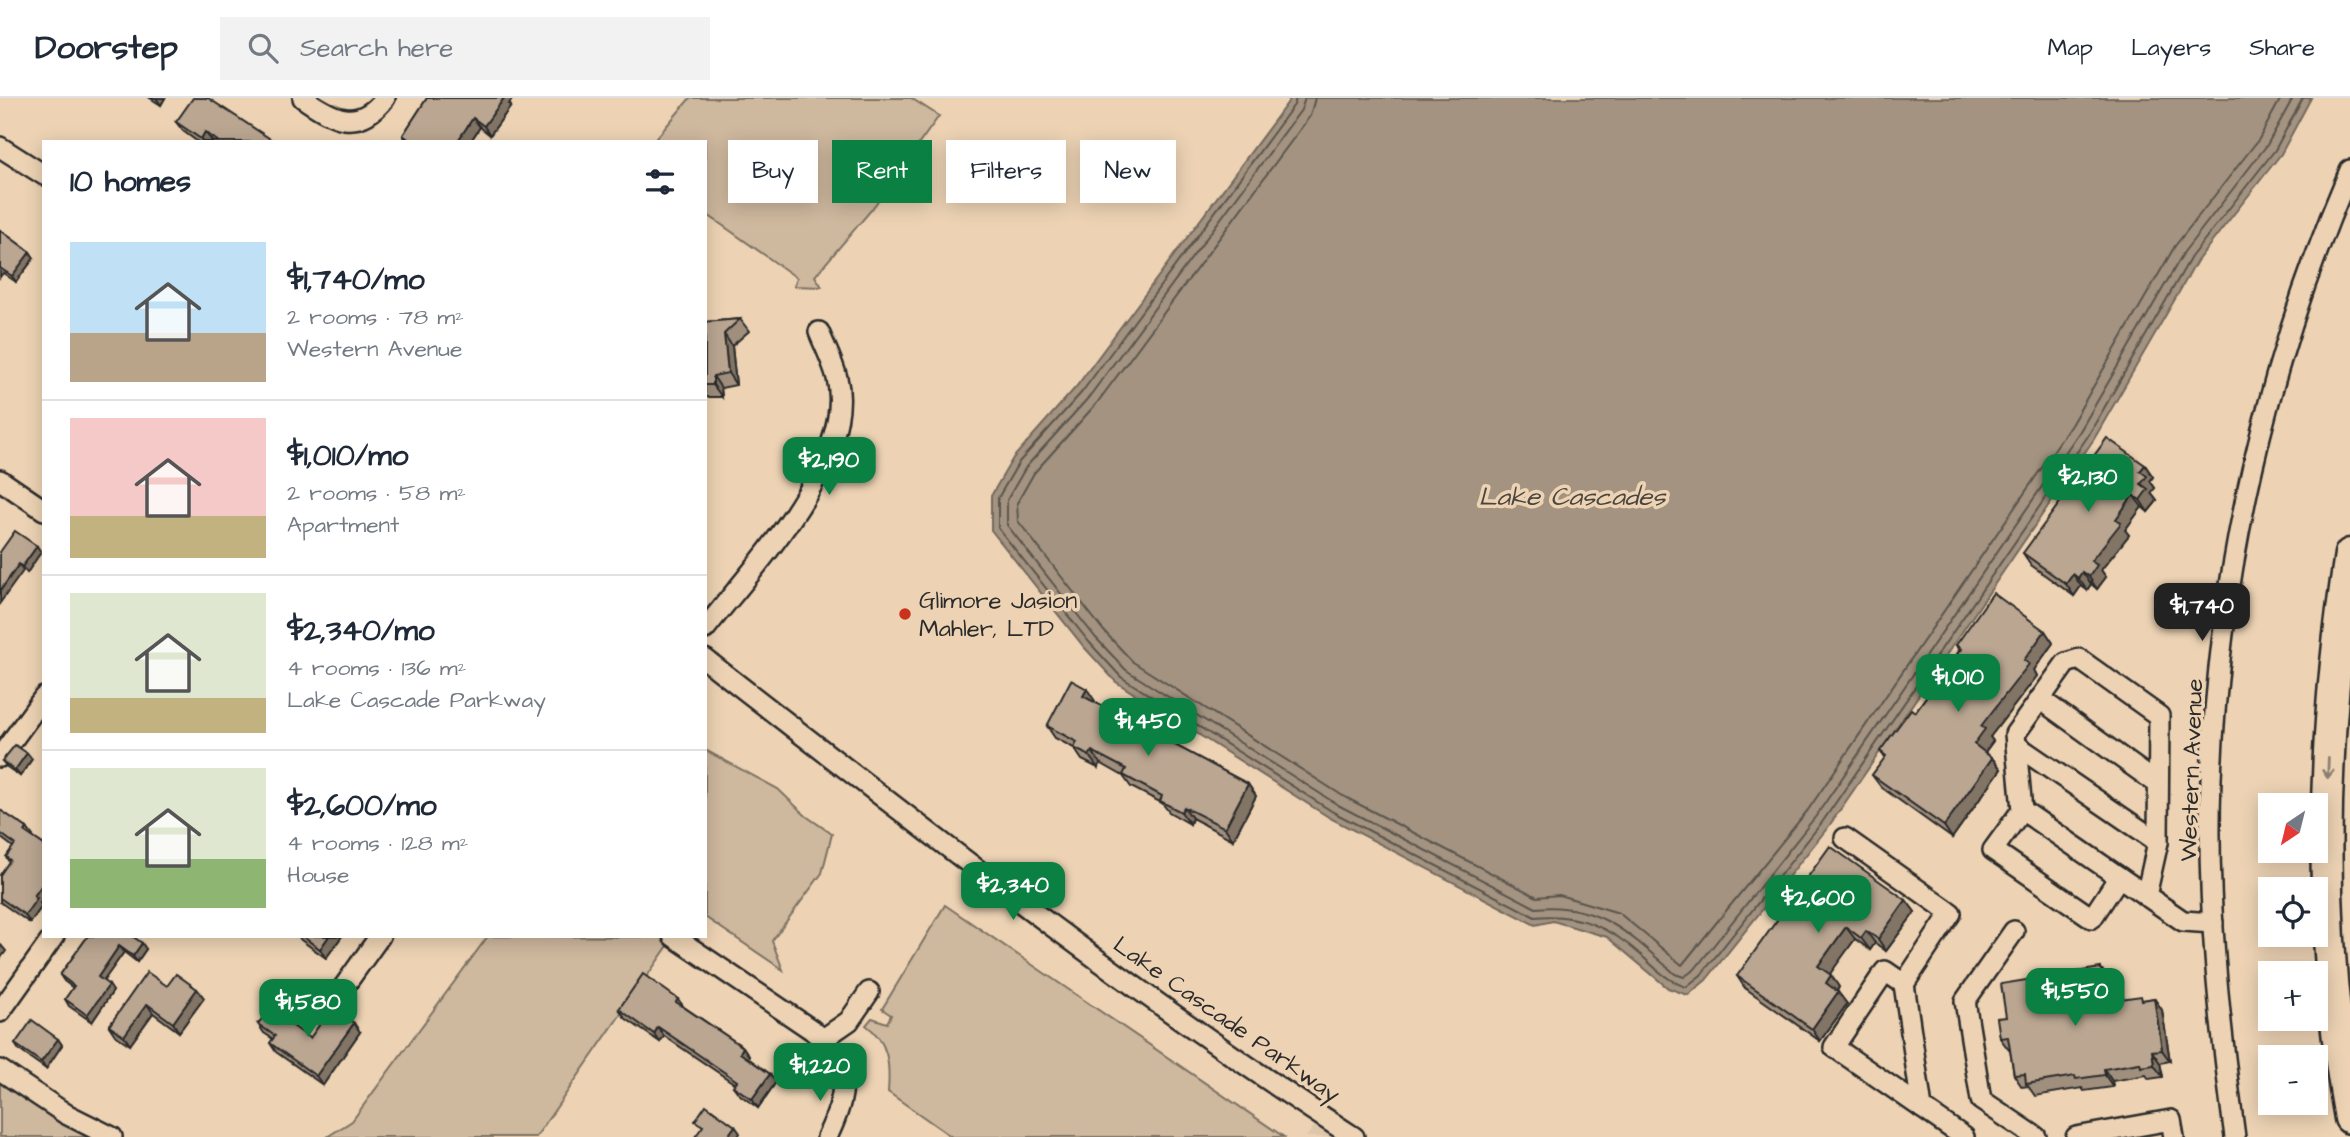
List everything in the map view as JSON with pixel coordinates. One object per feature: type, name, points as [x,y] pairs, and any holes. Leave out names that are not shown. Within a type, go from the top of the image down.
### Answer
[{"type":"highway","points":[[2350,554],[2332,689],[2326,824],[2330,960],[2350,1118]]},
{"type":"street","points":[[303,98],[325,113],[353,119],[370,114],[385,98]]},
{"type":"street","points":[[0,147],[42,174]]},
{"type":"street","name":"Western Avenue","points":[[2235,1137],[2219,1020],[2213,923],[2210,781],[2215,701],[2240,528],[2267,410],[2298,307],[2350,170]]},
{"type":"street","points":[[707,626],[803,502],[827,456],[838,405],[838,379],[819,332]]},
{"type":"street","points":[[1,484],[42,509]]},
{"type":"street","points":[[2119,877],[2092,918],[1993,850],[2022,810],[2015,734],[2066,663],[2079,659],[2159,716],[2158,842],[2146,895]]},
{"type":"street","name":"Lake Cascade Parkway","points":[[707,661],[991,881],[1121,977],[1354,1137]]},
{"type":"street","points":[[0,757],[42,699]]},
{"type":"street","points":[[2040,699],[2158,783]]},
{"type":"street","points":[[2016,745],[2158,842]]},
{"type":"street","points":[[2022,810],[2183,921],[2213,923]]},
{"type":"street","points":[[1845,838],[1951,914],[1904,984],[1922,1108]]},
{"type":"street","points":[[2014,930],[1965,1001],[1981,1100],[2036,1137]]},
{"type":"street","points":[[0,1012],[53,938]]},
{"type":"street","points":[[333,1002],[379,938]]},
{"type":"street","points":[[676,938],[823,1039],[832,1049],[842,1072],[841,1105],[827,1137]]},
{"type":"street","points":[[1904,984],[1885,971],[1834,1047],[1965,1137]]},
{"type":"street","points":[[823,1039],[849,1021],[869,992]]},
{"type":"street","points":[[0,1070],[66,1114],[112,1137]]},
{"type":"street","points":[[2076,1137],[2171,1120],[2174,1137]]},
{"type":"shaded area","points":[[690,98],[911,98],[939,116],[922,140],[832,140],[832,203],[876,203],[815,276],[822,287],[794,286],[797,278],[707,214],[707,140],[655,140]]},
{"type":"shaded area","points":[[707,751],[778,789],[806,816],[832,834],[822,873],[772,941],[783,970],[707,918]]},
{"type":"shaded area","points":[[945,905],[1284,1137],[952,1137],[888,1092],[889,1073],[884,1047],[866,1025],[872,1018],[887,1023],[891,1015],[882,1009]]},
{"type":"shaded area","points":[[487,938],[673,938],[536,1137],[327,1137],[352,1121]]},
{"type":"shaded area","points":[[0,1070],[112,1137],[0,1137]]},
{"type":"shaded area","points":[[1322,1116],[1354,1137],[1306,1137]]},
{"type":"water","name":"Lake Cascades","points":[[1291,98],[2311,98],[2281,154],[2197,261],[2094,439],[1829,826],[1706,980],[1688,995],[1668,988],[1607,937],[1553,921],[1535,925],[1330,818],[1116,682],[1084,647],[991,530],[991,496],[1013,458],[1076,387]]},
{"type":"building","points":[[193,98],[208,98],[272,140],[216,140],[205,132],[201,139],[176,122]]},
{"type":"building","points":[[427,98],[504,98],[484,126],[473,118],[458,140],[409,140],[403,135]]},
{"type":"building","points":[[0,230],[30,252],[12,276],[0,268]]},
{"type":"building","points":[[740,319],[724,334],[728,373],[713,376],[713,385],[707,385],[707,322]]},
{"type":"building","points":[[2107,438],[2145,465],[2140,471],[2147,476],[2141,484],[2148,489],[2140,500],[2133,495],[2116,519],[2121,523],[2091,561],[2097,565],[2089,577],[2082,572],[2078,578],[2073,574],[2066,584],[2023,553]]},
{"type":"building","points":[[15,531],[37,546],[22,567],[19,564],[0,591],[0,552]]},
{"type":"building","points":[[1993,593],[2045,631],[2024,660],[2029,664],[1981,726],[1985,729],[1974,744],[1992,758],[1944,826],[1872,775],[1886,756],[1880,751],[1911,709],[1915,712],[1961,649],[1956,645]]},
{"type":"building","points":[[1071,680],[1087,689],[1083,696],[1248,784],[1225,828],[1184,807],[1181,812],[1160,801],[1162,796],[1123,775],[1126,769],[1092,751],[1089,756],[1074,748],[1077,742],[1047,726]]},
{"type":"building","points":[[15,745],[27,753],[15,770],[2,761]]},
{"type":"building","points":[[0,810],[27,828],[25,832],[42,844],[42,885],[34,896],[37,898],[25,915],[0,898],[0,875],[10,860],[6,857],[15,844],[0,833]]},
{"type":"building","points":[[1830,846],[1906,900],[1878,939],[1866,931],[1861,938],[1846,927],[1818,966],[1831,975],[1826,983],[1838,992],[1812,1029],[1737,976]]},
{"type":"building","points":[[87,938],[135,938],[142,943],[133,956],[119,946],[98,977],[109,985],[87,1015],[65,999],[74,986],[60,975]]},
{"type":"building","points":[[305,938],[328,938],[320,949]]},
{"type":"building","points":[[2101,968],[2106,1001],[2141,996],[2142,1000],[2154,998],[2162,1050],[2152,1051],[2154,1065],[2141,1067],[2140,1063],[2104,1069],[2105,1075],[2076,1079],[2075,1076],[2026,1084],[2025,1074],[2014,1075],[2008,1037],[2000,1038],[1997,1018],[2006,1017],[2001,984]]},
{"type":"building","points":[[147,972],[167,986],[176,974],[197,989],[173,1023],[147,1004],[124,1036],[109,1026]]},
{"type":"building","points":[[643,974],[678,999],[676,1002],[743,1047],[740,1053],[770,1074],[752,1099],[733,1086],[737,1081],[658,1027],[654,1034],[619,1009]]},
{"type":"building","points":[[332,1007],[354,1023],[316,1076],[270,1043],[275,1036],[258,1024],[269,1009],[310,1038]]},
{"type":"building","points":[[32,1020],[58,1039],[41,1062],[15,1044]]},
{"type":"building","points":[[706,1105],[735,1126],[727,1137],[695,1137],[703,1126],[695,1121]]},
{"type":"place","name":"Glimore Jasion Mahler, LTD","points":[[905,614]]}]
